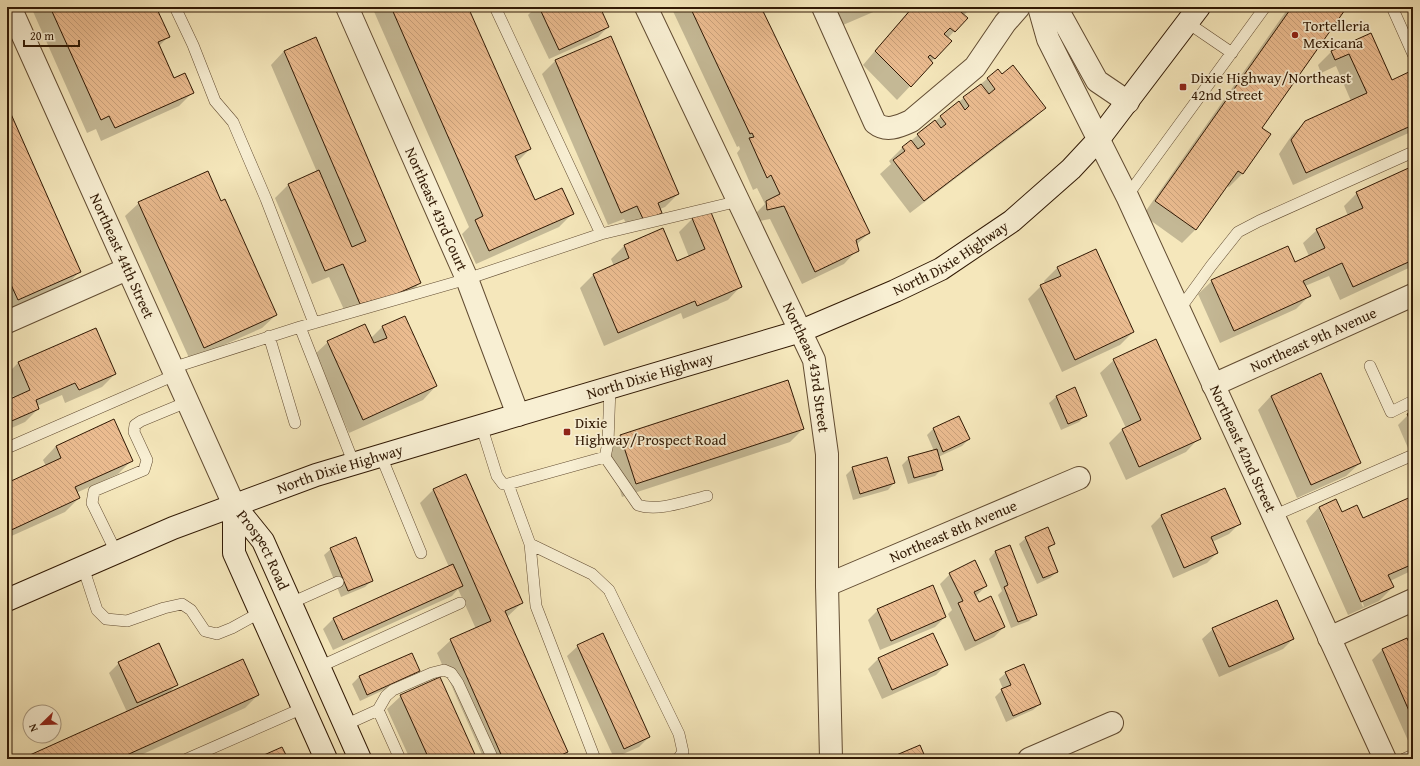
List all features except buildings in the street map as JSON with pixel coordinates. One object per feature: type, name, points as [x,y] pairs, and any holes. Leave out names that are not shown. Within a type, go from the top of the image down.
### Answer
[{"type":"street","name":"Northeast 44th Street","points":[[10,7],[234,505]]},
{"type":"street","name":"Northeast 43rd Court","points":[[347,7],[467,279],[518,414]]},
{"type":"street","name":"Northeast 43rd Street","points":[[646,7],[814,360],[827,454],[827,585],[831,759]]},
{"type":"street","points":[[823,7],[874,124],[881,128],[890,129],[900,127],[911,121],[975,67],[1005,23],[1019,7]]},
{"type":"street","name":"Northeast 42nd Street","points":[[1039,7],[1048,40],[1127,196],[1385,759]]},
{"type":"street","points":[[1056,7],[1097,81],[1128,102]]},
{"type":"street","name":"North Dixie Highway","points":[[7,600],[173,528],[234,505],[354,464],[801,331],[895,291],[941,269],[1012,221],[1071,169],[1098,140],[1194,15]]},
{"type":"street","points":[[8,318],[127,269]]},
{"type":"street","name":"Northeast 9th Avenue","points":[[1213,385],[1413,295]]},
{"type":"street","name":"Northeast 8th Avenue","points":[[827,585],[1079,478]]},
{"type":"street","name":"Prospect Road","points":[[234,505],[263,541],[360,759]]},
{"type":"street","name":"Prospect Road","points":[[234,505],[234,553],[326,759]]},
{"type":"street","points":[[1329,638],[1413,600]]},
{"type":"street","points":[[1037,757],[1112,723]]},
{"type":"lane","points":[[175,7],[193,45],[215,101],[233,122],[314,323]]},
{"type":"lane","points":[[495,7],[601,234]]},
{"type":"lane","points":[[1127,196],[1265,7]]},
{"type":"lane","points":[[1392,7],[1413,54]]},
{"type":"lane","points":[[1194,15],[1232,53]]},
{"type":"lane","points":[[1179,310],[1238,232],[1413,152]]},
{"type":"lane","points":[[7,448],[173,372],[269,336],[467,279],[601,234],[739,201]]},
{"type":"lane","points":[[300,328],[354,464]]},
{"type":"lane","points":[[269,336],[295,423]]},
{"type":"lane","points":[[1370,366],[1391,412],[1413,401]]},
{"type":"lane","points":[[610,387],[608,443],[605,457],[638,505],[646,508],[656,508],[707,496]]},
{"type":"lane","points":[[116,552],[92,503],[94,491],[144,470],[147,460],[134,432],[135,425],[141,421],[187,402]]},
{"type":"lane","points":[[482,425],[498,476],[503,484],[508,484],[605,457]]},
{"type":"lane","points":[[1273,516],[1413,455]]},
{"type":"lane","points":[[381,456],[421,553]]},
{"type":"lane","points":[[508,484],[530,544],[536,606],[595,759]]},
{"type":"lane","points":[[530,544],[592,574],[609,590],[679,734],[683,752],[678,759]]},
{"type":"lane","points":[[83,567],[96,610],[106,619],[127,621],[164,608],[182,604],[191,610],[205,631],[217,634],[232,628],[261,612]]},
{"type":"lane","points":[[291,603],[338,582]]},
{"type":"lane","points":[[319,667],[460,603]]},
{"type":"lane","points":[[344,725],[378,710],[386,696],[393,690],[432,673],[444,670],[451,673],[458,683],[493,759]]},
{"type":"lane","points":[[187,759],[303,708]]},
{"type":"lane","points":[[378,710],[400,759]]},
{"type":"lane","points":[[1404,759],[1413,755]]},
{"type":"place","name":"Tortelleria Mexicana","points":[[1295,35]]},
{"type":"place","name":"Dixie Highway/Northeast 42nd Street","points":[[1183,87]]},
{"type":"place","name":"Dixie Highway/Prospect Road","points":[[567,432]]}]
